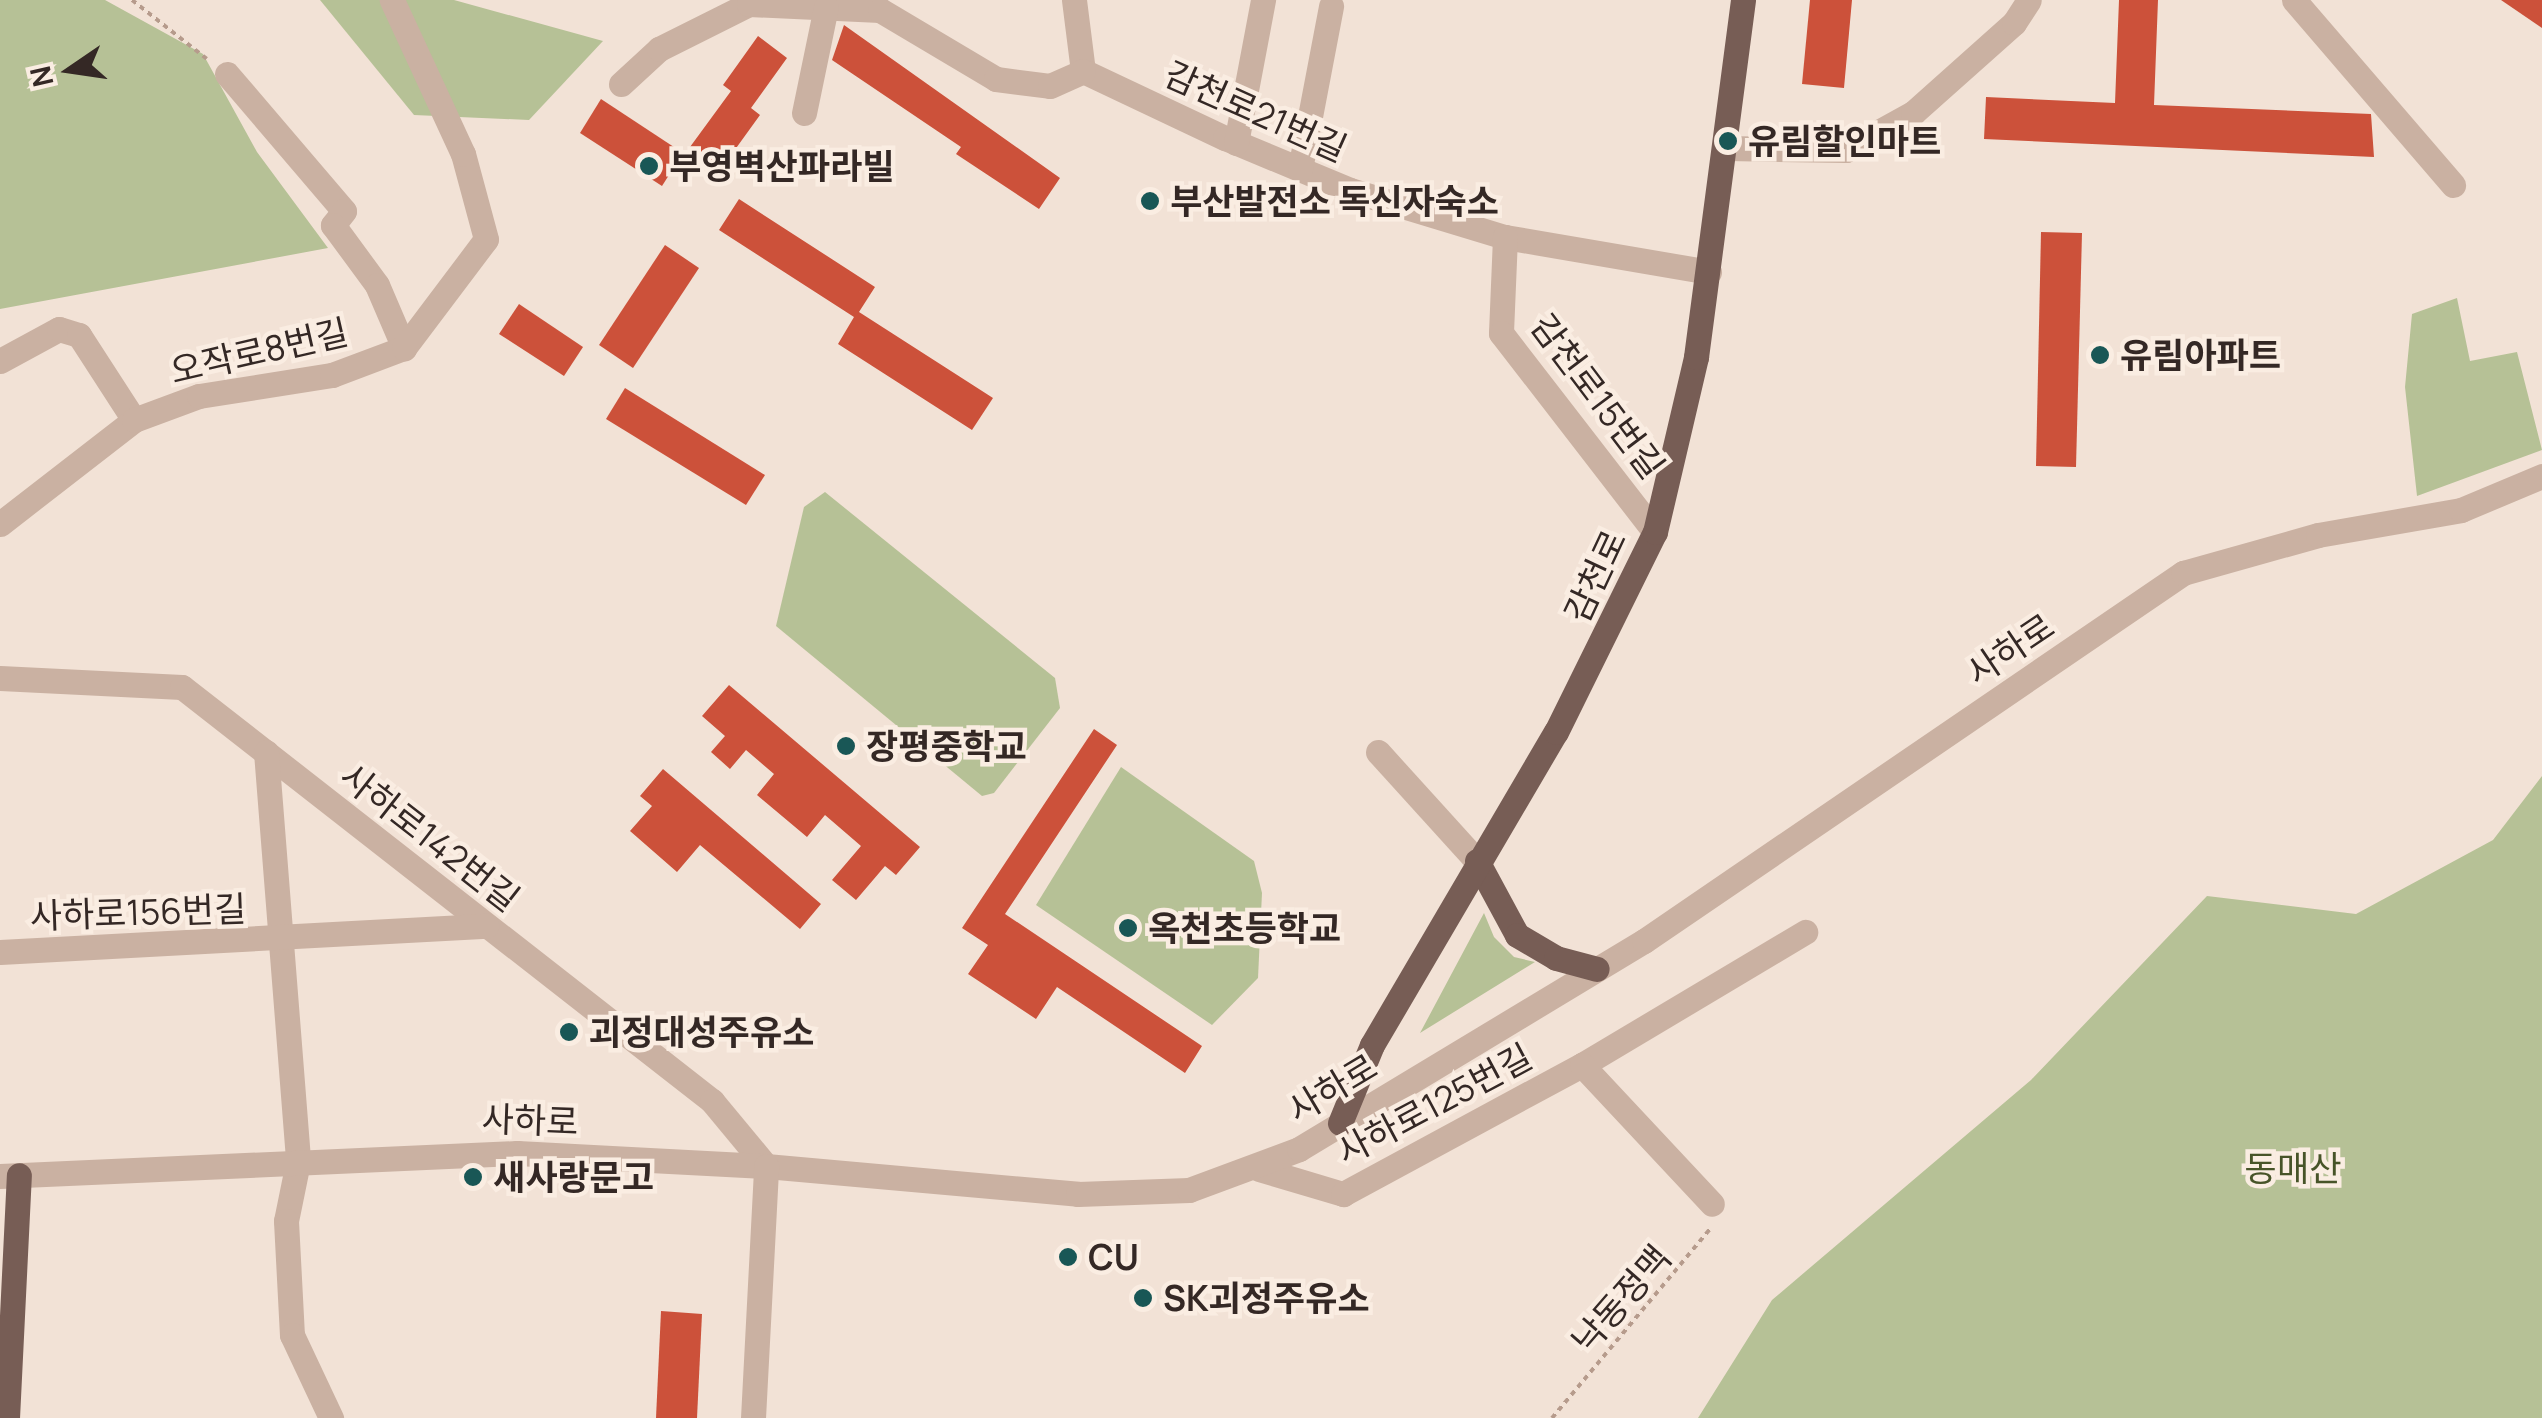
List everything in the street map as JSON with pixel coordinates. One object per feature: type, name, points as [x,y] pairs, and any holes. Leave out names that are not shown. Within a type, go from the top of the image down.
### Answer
[{"type":"main road","name":"감천로","points":[[1340,1123],[1372,1044],[1476,861],[1556,732],[1655,532],[1682,439],[1710,272],[1742,0]]},
{"type":"main road","points":[[1476,861],[1516,935],[1556,958],[1597,969]]},
{"type":"main road","points":[[7,1418],[10,1175]]},
{"type":"street","name":"오작로8번길","points":[[0,524],[134,420],[199,396],[332,375],[404,348],[486,238],[462,154],[392,0]]},
{"type":"street","points":[[621,84],[659,49],[749,4],[880,10],[996,79],[1050,86],[1083,71],[1074,0]]},
{"type":"street","points":[[1236,143],[1263,0]]},
{"type":"street","points":[[1727,148],[1846,150],[1913,113],[2014,23],[2029,0]]},
{"type":"street","points":[[2294,0],[2453,184]]},
{"type":"street","points":[[1300,169],[1331,6]]},
{"type":"street","points":[[804,113],[826,7]]},
{"type":"street","name":"감천로21번길","points":[[1083,71],[1300,169],[1505,237],[1710,272]]},
{"type":"street","points":[[227,74],[344,210],[333,225],[377,285],[404,348]]},
{"type":"street","name":"감천로15번길","points":[[1505,237],[1501,333],[1655,532]]},
{"type":"street","points":[[0,362],[59,330],[78,335],[134,420]]},
{"type":"street","name":"사하로","points":[[10,1175],[482,1152],[766,1166],[1125,1196],[1189,1190],[1259,1169],[1597,969],[2183,573],[2318,535],[2460,510],[2542,476]]},
{"type":"street","name":"사하로142번길","points":[[0,678],[182,686],[712,1101],[766,1166]]},
{"type":"street","name":"사하로156번길","points":[[266,752],[298,1162],[286,1220],[292,1334],[332,1418]]},
{"type":"street","points":[[1378,752],[1476,861]]},
{"type":"street","points":[[278,941],[486,926]]},
{"type":"street","name":"사하로125번길","points":[[1259,1169],[1343,1194],[1582,1066],[1805,932]]},
{"type":"street","name":"사하로156번길","points":[[0,952],[278,941]]},
{"type":"street","name":"사하로125번길","points":[[1582,1066],[1712,1204]]},
{"type":"street","points":[[753,1418],[766,1166]]},
{"type":"path","points":[[132,0],[227,74]]},
{"type":"path","name":"낙동정맥","points":[[1552,1418],[1710,1234],[1712,1204]]},
{"type":"green space","points":[[0,0],[105,0],[203,54],[257,152],[328,248],[0,309]]},
{"type":"green space","points":[[320,0],[454,0],[603,41],[529,120],[414,115]]},
{"type":"green space","points":[[2457,298],[2470,361],[2517,352],[2542,450],[2417,496],[2405,387],[2412,314]]},
{"type":"green space","points":[[825,492],[1055,678],[1060,708],[994,793],[982,796],[776,626],[804,507]]},
{"type":"green space","points":[[1121,767],[1254,861],[1262,893],[1258,978],[1212,1025],[1036,905]]},
{"type":"green space","name":"동매산","points":[[2542,776],[2542,1418],[1698,1418],[1772,1300],[2031,1080],[2207,896],[2356,914],[2493,840]]},
{"type":"green space","points":[[1484,913],[1494,937],[1514,957],[1535,962],[1420,1033]]},
{"type":"building","points":[[1810,0],[1852,0],[1844,88],[1802,84]]},
{"type":"building","points":[[2119,0],[2158,0],[2154,105],[2371,114],[2374,157],[1984,139],[1986,97],[2115,103]]},
{"type":"building","points":[[2501,0],[2542,0],[2542,28]]},
{"type":"building","points":[[844,25],[1060,178],[1039,209],[956,154],[961,147],[832,60]]},
{"type":"building","points":[[758,36],[787,58],[751,108],[760,115],[721,169],[690,147],[731,91],[723,85]]},
{"type":"building","points":[[601,99],[683,153],[662,186],[580,133]]},
{"type":"building","points":[[739,199],[875,287],[859,312],[993,398],[972,430],[838,344],[854,317],[719,230]]},
{"type":"building","points":[[2041,232],[2082,233],[2076,467],[2036,466]]},
{"type":"building","points":[[665,245],[699,268],[633,368],[599,345]]},
{"type":"building","points":[[519,304],[583,347],[564,376],[499,334]]},
{"type":"building","points":[[625,388],[765,475],[746,505],[606,419]]},
{"type":"building","points":[[729,685],[920,847],[896,875],[885,866],[856,900],[832,880],[861,846],[825,815],[807,837],[757,795],[774,774],[746,750],[730,769],[711,752],[725,736],[702,716]]},
{"type":"building","points":[[1094,729],[1117,745],[1005,914],[1202,1046],[1185,1073],[1057,987],[1036,1019],[968,974],[988,945],[962,928]]},
{"type":"building","points":[[663,769],[821,904],[800,929],[700,845],[677,872],[630,831],[652,806],[640,796]]},
{"type":"building","points":[[661,1311],[702,1314],[697,1418],[656,1418]]},
{"type":"place","name":"유림할인마트","points":[[1728,141]]},
{"type":"place","name":"부영벽산파라빌","points":[[649,166]]},
{"type":"place","name":"부산발전소 독신자숙소","points":[[1150,201]]},
{"type":"place","name":"유림아파트","points":[[2100,355]]},
{"type":"place","name":"장평중학교","points":[[846,746]]},
{"type":"place","name":"옥천초등학교","points":[[1128,928]]},
{"type":"place","name":"괴정대성주유소","points":[[569,1032]]},
{"type":"place","name":"새사랑문고","points":[[473,1177]]},
{"type":"place","name":"CU","points":[[1068,1257]]},
{"type":"place","name":"SK괴정주유소","points":[[1143,1298]]}]
